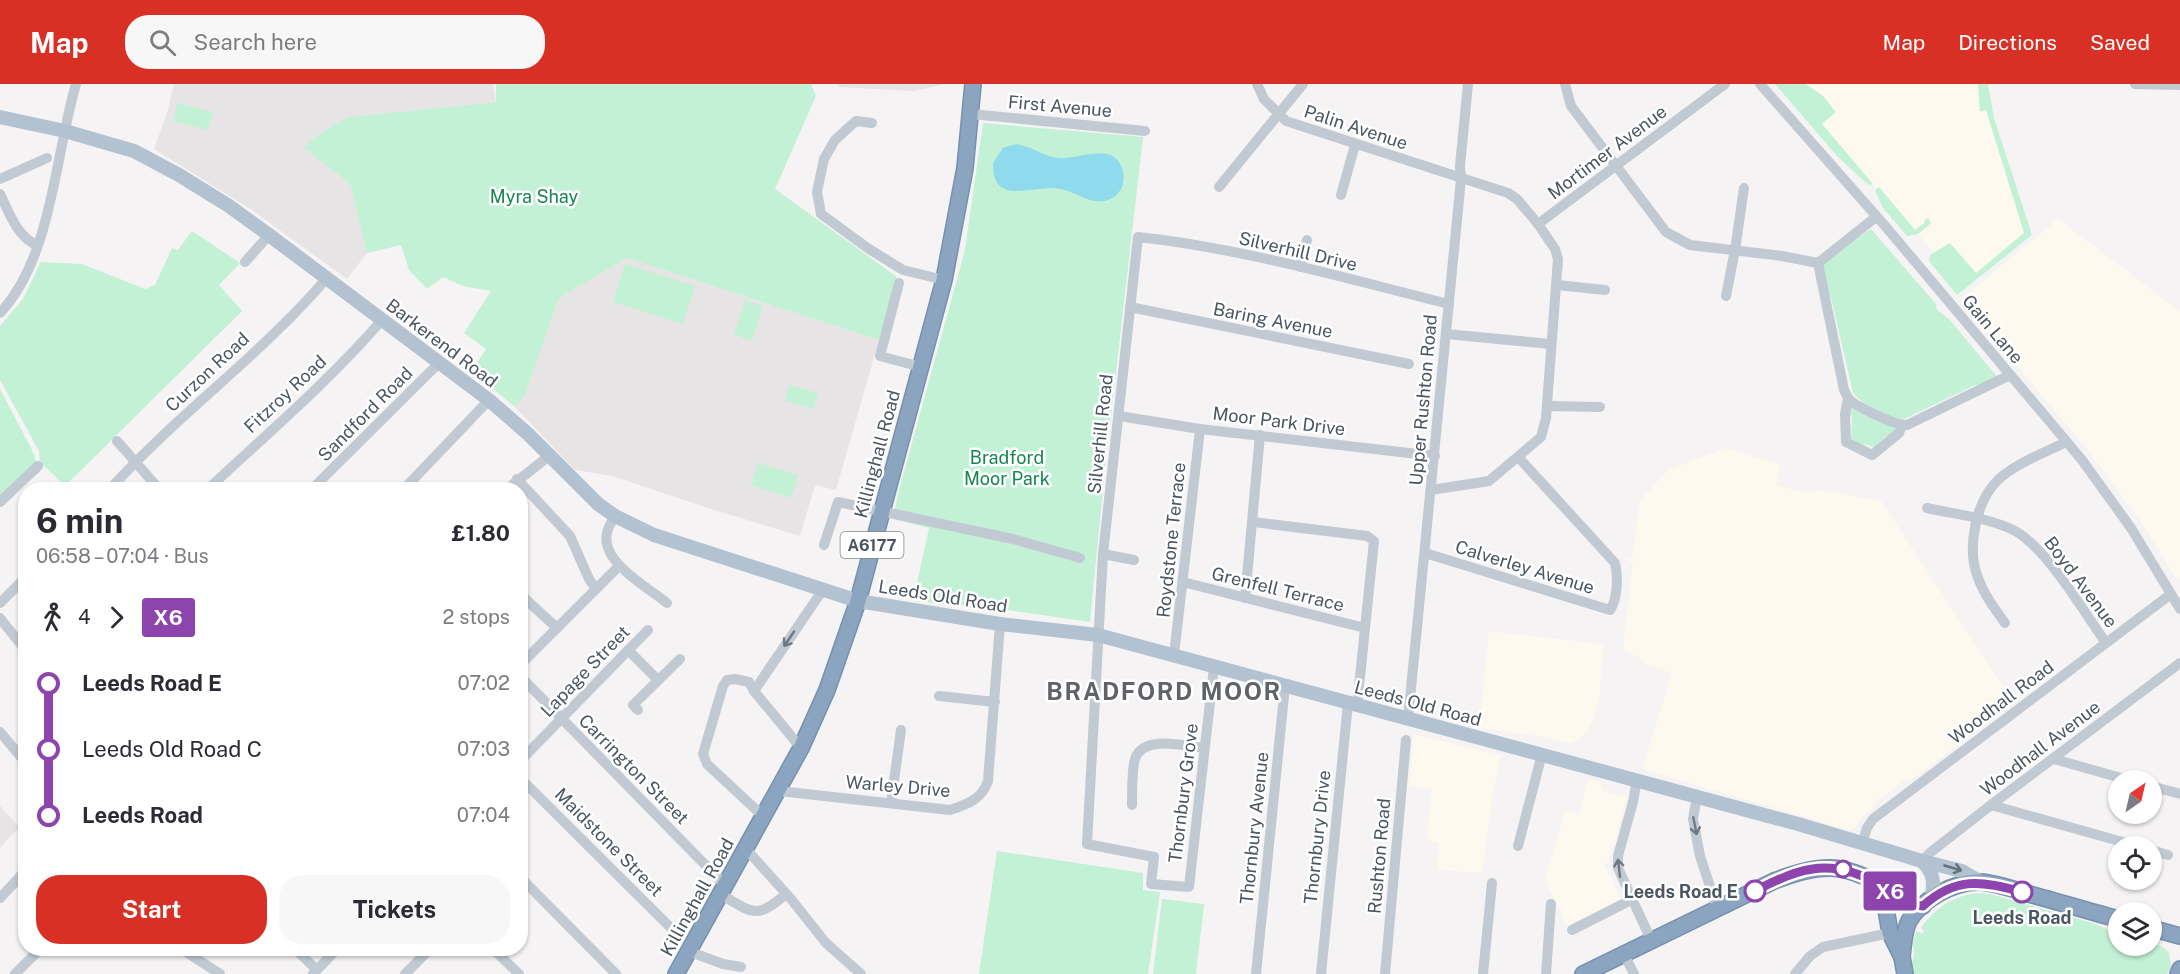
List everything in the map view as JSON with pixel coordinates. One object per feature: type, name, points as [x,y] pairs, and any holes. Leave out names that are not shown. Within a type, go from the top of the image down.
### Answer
[{"type":"highway","name":"Killinghall Road","points":[[676,974],[801,748],[827,690],[858,602],[944,280],[965,168],[973,84]]},
{"type":"highway","points":[[1583,974],[1650,940],[1797,872],[1836,867],[1849,870],[1889,890],[1901,901],[1927,903]]},
{"type":"highway","points":[[1872,880],[1885,903],[1890,933],[1902,957],[1905,974]]},
{"type":"highway","points":[[1902,957],[1908,923],[1927,903],[1958,885],[1981,882],[2108,916]]},
{"type":"highway","points":[[2162,931],[2180,936]]},
{"type":"highway","points":[[2162,934],[2180,948]]},
{"type":"highway","points":[[2178,974],[2180,969]]},
{"type":"main road","name":"Barkerend Road","points":[[0,117],[65,131],[134,151],[229,206],[489,400],[528,434],[581,489],[615,516],[654,535],[858,602]]},
{"type":"main road","name":"Leeds Old Road","points":[[858,602],[1000,624],[1098,635],[1353,705],[1637,779],[1922,861]]},
{"type":"main road","points":[[1922,861],[1962,871],[1981,882]]},
{"type":"main road","points":[[1922,861],[1934,881],[1927,903]]},
{"type":"street","points":[[0,313],[16,293],[44,226],[76,84]]},
{"type":"street","name":"Palin Avenue","points":[[1257,84],[1264,99],[1286,121],[1508,193],[1517,199],[1538,224],[1555,249],[1558,259],[1557,285],[1548,406],[1541,437],[1490,481],[1431,490]]},
{"type":"street","points":[[1219,187],[1303,84]]},
{"type":"street","name":"Upper Rushton Road","points":[[1408,719],[1461,179],[1460,166],[1468,84]]},
{"type":"street","points":[[1565,84],[1571,106],[1618,165],[1666,232],[1690,245],[1782,256],[1818,263],[1876,217]]},
{"type":"street","name":"Mortimer Avenue","points":[[1538,224],[1725,84]]},
{"type":"street","name":"Gain Lane","points":[[1760,84],[2066,441],[2120,512],[2180,609]]},
{"type":"street","points":[[2135,84],[2180,85]]},
{"type":"street","name":"First Avenue","points":[[971,114],[1145,131]]},
{"type":"street","points":[[872,123],[856,122],[835,140],[824,159],[817,192],[821,214],[869,249],[903,270],[944,280]]},
{"type":"street","points":[[1341,195],[1355,145]]},
{"type":"street","points":[[0,179],[47,158]]},
{"type":"street","points":[[1726,296],[1744,188]]},
{"type":"street","points":[[0,194],[21,235],[37,245]]},
{"type":"street","points":[[245,262],[269,235]]},
{"type":"street","name":"Silverhill Drive","points":[[1138,237],[1164,239],[1300,267],[1449,304]]},
{"type":"street","name":"Silverhill Road","points":[[1138,237],[1103,554],[1087,844],[1154,857],[1152,884],[1189,887]]},
{"type":"street","points":[[1300,267],[1307,240]]},
{"type":"street","points":[[1818,263],[1844,390],[1848,398],[1902,425]]},
{"type":"street","name":"Curzon Road","points":[[116,482],[305,304],[326,279]]},
{"type":"street","points":[[899,284],[880,356],[921,367]]},
{"type":"street","points":[[1557,285],[1605,290]]},
{"type":"street","name":"Baring Avenue","points":[[1130,308],[1409,364]]},
{"type":"street","name":"Fitzroy Road","points":[[216,482],[292,412],[382,320]]},
{"type":"street","points":[[1446,334],[1551,344]]},
{"type":"street","name":"Sandford Road","points":[[319,482],[440,362]]},
{"type":"street","points":[[1848,398],[1845,414],[1846,442],[1872,455],[1899,433],[1902,425],[1966,398],[2010,375]]},
{"type":"street","points":[[411,482],[489,400]]},
{"type":"street","points":[[1548,406],[1600,407]]},
{"type":"street","name":"Moor Park Drive","points":[[1119,417],[1200,429],[1434,456]]},
{"type":"street","name":"Roydstone Terrace","points":[[1174,656],[1200,429]]},
{"type":"street","points":[[1245,598],[1254,522],[1260,435]]},
{"type":"street","points":[[117,441],[153,482]]},
{"type":"street","points":[[2005,623],[1984,592],[1976,574],[1973,559],[1977,519],[1989,491],[1998,479],[2066,441]]},
{"type":"street","points":[[514,482],[549,456]]},
{"type":"street","name":"Calverley Avenue","points":[[1425,553],[1610,610],[1614,604],[1617,572],[1614,562],[1519,458]]},
{"type":"street","points":[[21,482],[38,466]]},
{"type":"street","points":[[517,479],[520,482]]},
{"type":"street","points":[[0,502],[18,485]]},
{"type":"street","points":[[528,491],[570,536],[589,579],[596,589]]},
{"type":"street","points":[[824,545],[838,502],[1013,539],[1080,558]]},
{"type":"street","name":"Boyd Avenue","points":[[1927,508],[2010,528],[2033,543],[2106,644]]},
{"type":"street","points":[[615,516],[607,532],[606,541],[619,566],[639,584],[667,603]]},
{"type":"street","name":"Thornbury Drive","points":[[1254,522],[1367,536],[1374,542],[1320,974]]},
{"type":"street","points":[[1103,554],[1134,560]]},
{"type":"street","points":[[528,656],[619,566]]},
{"type":"street","name":"Grenfell Terrace","points":[[1183,582],[1365,628]]},
{"type":"street","points":[[0,603],[18,585]]},
{"type":"street","points":[[754,691],[822,591]]},
{"type":"street","name":"Woodhall Road","points":[[1862,843],[1872,819],[2171,594]]},
{"type":"street","points":[[528,601],[557,628]]},
{"type":"street","points":[[0,618],[18,641]]},
{"type":"street","name":"Warley Drive","points":[[779,791],[950,810],[969,804],[986,789],[988,781],[1000,624]]},
{"type":"street","name":"Lapage Street","points":[[528,753],[648,630]]},
{"type":"street","points":[[628,650],[658,680]]},
{"type":"street","points":[[638,710],[633,705],[681,659]]},
{"type":"street","name":"Woodhall Avenue","points":[[1922,861],[1991,805],[2180,663]]},
{"type":"street","name":"Thornbury Grove","points":[[1189,887],[1214,667]]},
{"type":"street","points":[[764,817],[707,764],[703,754],[723,686],[727,680],[749,681],[754,691],[801,748]]},
{"type":"street","name":"Carrington Street","points":[[528,684],[723,889],[751,911],[768,909],[786,894]]},
{"type":"street","name":"Thornbury Avenue","points":[[1256,974],[1285,686]]},
{"type":"street","points":[[939,696],[995,702]]},
{"type":"street","points":[[891,803],[901,730]]},
{"type":"street","points":[[0,732],[18,754]]},
{"type":"street","name":"Rushton Road","points":[[1385,974],[1406,740]]},
{"type":"street","points":[[1132,805],[1134,760],[1146,746],[1154,743],[1204,748]]},
{"type":"street","points":[[1518,846],[1542,754]]},
{"type":"street","points":[[2054,759],[2108,774]]},
{"type":"street","points":[[1637,779],[1617,862],[1619,875],[1650,940]]},
{"type":"street","name":"Maidstone Street","points":[[528,786],[675,931]]},
{"type":"street","points":[[2162,789],[2180,794]]},
{"type":"street","points":[[1697,796],[1693,814],[1700,856],[1718,908]]},
{"type":"street","points":[[1991,805],[2108,838]]},
{"type":"street","points":[[746,849],[825,943],[861,974]]},
{"type":"street","points":[[2162,853],[2168,855]]},
{"type":"street","points":[[0,898],[18,879]]},
{"type":"street","points":[[1483,974],[1492,883]]},
{"type":"street","points":[[528,885],[616,974]]},
{"type":"street","points":[[1572,930],[1631,900]]},
{"type":"street","points":[[1546,974],[1551,904]]},
{"type":"street","points":[[1795,974],[1810,956],[1823,947],[1890,933]]},
{"type":"street","points":[[688,951],[723,969],[741,967]]},
{"type":"street","points":[[1624,954],[1634,974]]},
{"type":"street","points":[[15,974],[33,956]]},
{"type":"street","points":[[193,956],[220,974]]},
{"type":"street","points":[[301,956],[315,972],[330,956]]},
{"type":"street","points":[[405,974],[423,956]]},
{"type":"street","points":[[500,956],[515,972]]},
{"type":"shaded area","points":[[174,84],[493,84],[496,102],[349,117],[304,147],[350,184],[367,253],[347,279],[252,210],[154,149],[167,113]]},
{"type":"shaded area","points":[[838,84],[946,84],[913,91],[838,87]]},
{"type":"shaded area","points":[[1775,84],[1988,84],[1994,118],[2032,235],[1957,295],[1929,261],[1933,252],[1918,234],[1907,236],[1883,208],[1875,190],[1877,188],[1873,184],[1866,183],[1837,156]]},
{"type":"shaded area","points":[[2058,219],[2180,311],[2180,577],[2177,579],[2139,519],[2086,448],[1961,299]]},
{"type":"shaded area","points":[[627,258],[879,340],[836,490],[815,485],[800,536],[613,476],[575,470],[515,407],[525,395],[559,298]]},
{"type":"shaded area","points":[[1725,448],[1780,464],[1776,485],[1806,493],[1821,490],[1881,501],[2014,702],[1909,782],[1907,779],[1876,801],[1870,811],[1860,819],[1856,828],[1849,830],[1642,769],[1672,673],[1645,664],[1639,657],[1626,653],[1623,649],[1633,563],[1623,558],[1632,559],[1640,501],[1668,470]]},
{"type":"shaded area","points":[[1489,631],[1603,644],[1600,694],[1594,718],[1587,732],[1578,740],[1568,743],[1544,737],[1479,728]]},
{"type":"shaded area","points":[[1413,734],[1501,755],[1493,792],[1482,873],[1437,870],[1439,843],[1431,842],[1427,835],[1432,789],[1409,786]]},
{"type":"shaded area","points":[[1588,779],[1602,782],[1601,790],[1627,797],[1609,862],[1604,864],[1621,899],[1567,926],[1545,880],[1565,810],[1579,814]]},
{"type":"shaded area","points":[[0,806],[18,828],[0,848]]},
{"type":"green space","name":"Myra Shay","points":[[496,84],[811,84],[816,96],[775,189],[897,277],[879,340],[627,258],[559,298],[525,395],[515,407],[472,371],[486,349],[464,333],[491,291],[463,286],[443,277],[427,289],[409,270],[401,245],[367,253],[350,184],[303,147],[349,117],[496,102]]},
{"type":"green space","points":[[1775,84],[1806,84],[1823,96],[1836,112],[1822,124],[1873,184],[1866,183],[1837,156]]},
{"type":"green space","points":[[1978,84],[1988,84],[1994,118],[2032,235],[1957,295],[1929,261],[1930,255],[1950,243],[1976,273],[2024,233],[1986,110],[1980,112]]},
{"type":"green space","points":[[178,103],[213,112],[208,130],[173,121]]},
{"type":"green space","name":"Bradford Moor Park","points":[[983,123],[1143,137],[1105,468],[1090,622],[1008,610],[913,601],[929,528],[893,519],[965,250]]},
{"type":"green space","points":[[1879,187],[1915,230],[1928,218],[1931,223],[1918,234],[1907,236],[1883,208],[1875,190]]},
{"type":"green space","points":[[1871,229],[1935,303],[1937,310],[1949,319],[1998,378],[1978,386],[1975,385],[1902,420],[1869,407],[1853,393],[1822,263]]},
{"type":"green space","points":[[192,231],[240,263],[219,285],[242,311],[69,482],[61,482],[40,462],[39,451],[0,380],[0,326],[23,299],[41,262],[82,264],[145,289],[155,285],[172,248],[178,250]]},
{"type":"green space","points":[[625,264],[695,286],[683,324],[613,302]]},
{"type":"green space","points":[[745,300],[763,306],[752,341],[734,335]]},
{"type":"green space","points":[[789,385],[818,393],[813,409],[785,401]]},
{"type":"green space","points":[[0,389],[34,454],[36,463],[0,497]]},
{"type":"green space","points":[[1854,407],[1894,426],[1895,430],[1891,436],[1886,436],[1874,447],[1853,440],[1851,438],[1852,417],[1848,414]]},
{"type":"green space","points":[[758,463],[798,475],[791,498],[751,485]]},
{"type":"green space","points":[[997,851],[1143,873],[1143,890],[1160,892],[1148,974],[979,974]]},
{"type":"green space","points":[[1970,894],[1990,894],[2093,923],[2108,930],[2108,956],[2162,956],[2163,947],[2169,953],[2171,966],[2167,974],[1913,974],[1912,944],[1917,931],[1922,934],[1924,931],[1921,928],[1926,921],[1946,904]]},
{"type":"green space","points":[[1162,899],[1204,904],[1196,974],[1153,974]]},
{"type":"water","points":[[1016,144],[1059,158],[1103,153],[1111,155],[1122,168],[1124,178],[1122,187],[1113,198],[1105,201],[1088,199],[1061,189],[1007,190],[1000,186],[995,177],[993,163],[1003,148]]},
{"type":"bus line","name":"X6","points":[[1755,891],[1797,872],[1836,867],[1863,874],[1889,890],[1901,901],[1912,905],[1923,906],[1931,899],[1958,885],[1970,883],[1981,882],[2022,892]]},
{"type":"place","name":"Leeds Road E","points":[[1755,891]]},
{"type":"place","name":"Leeds Road","points":[[2022,892]]},
{"type":"district","name":"BRADFORD MOOR","points":[[1164,691]]}]
